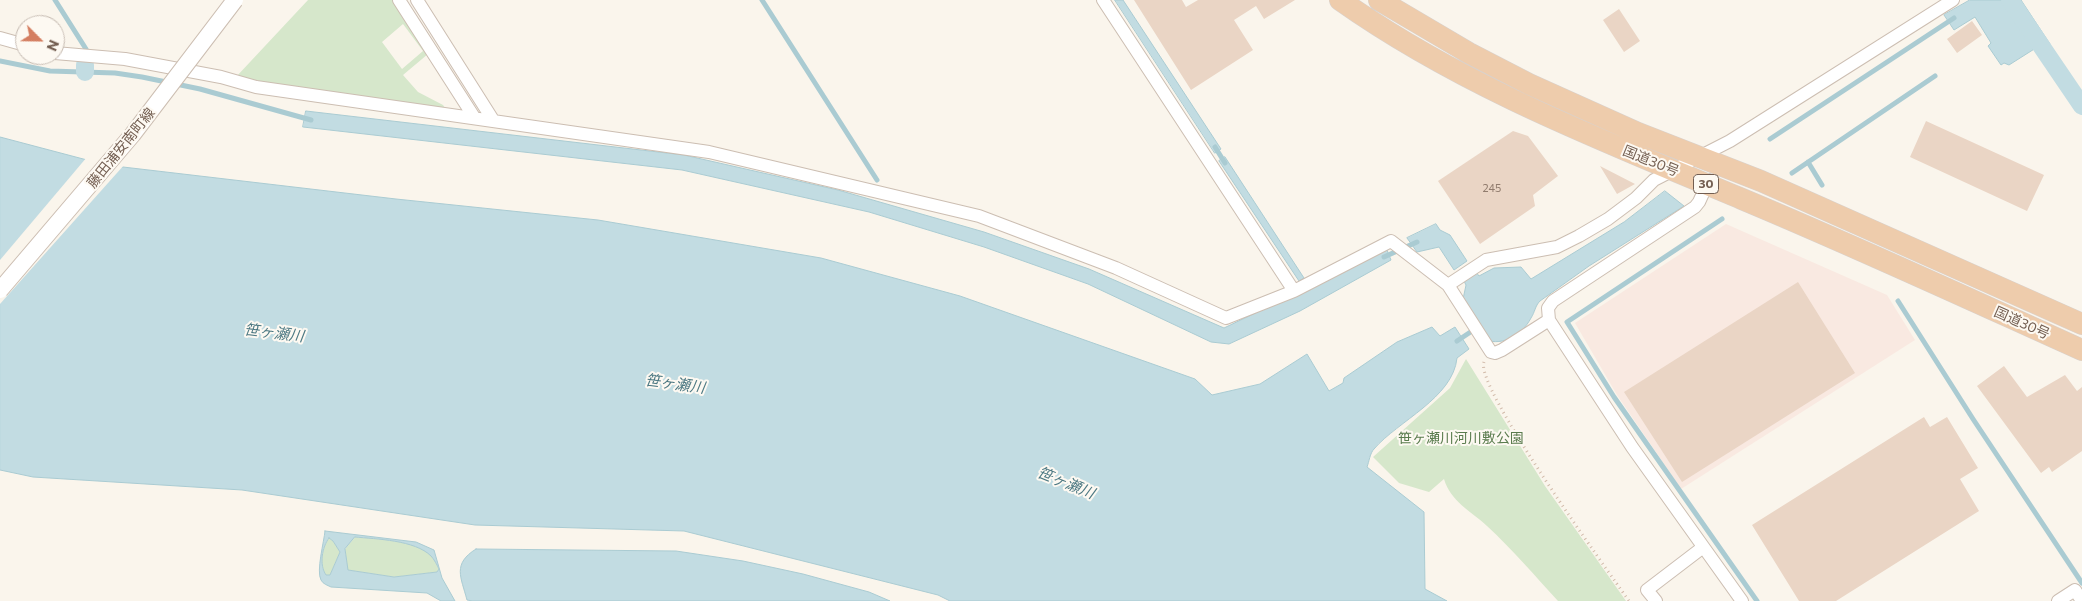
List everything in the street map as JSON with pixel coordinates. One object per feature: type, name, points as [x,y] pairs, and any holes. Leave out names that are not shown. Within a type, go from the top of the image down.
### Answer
[{"type":"highway","name":"国道30号","points":[[1340,0],[1420,52],[1523,106],[1707,184],[2082,350]]},
{"type":"highway","name":"国道30号","points":[[1379,0],[1469,53],[1529,84],[1638,133],[1707,160],[2082,324]]},
{"type":"street","name":"藤田浦安南町線","points":[[0,290],[133,134],[235,0]]},
{"type":"street","points":[[399,0],[474,118]]},
{"type":"street","points":[[417,0],[493,120]]},
{"type":"street","points":[[1103,0],[1301,288]]},
{"type":"street","points":[[1453,281],[1477,265],[1496,256],[1557,247],[1608,219],[1636,198],[1654,180],[1672,170],[1707,160],[1730,141],[1953,0]]},
{"type":"street","points":[[0,38],[15,42]]},
{"type":"street","points":[[65,54],[125,59],[221,77],[256,88],[710,152],[979,216],[1116,268],[1226,318],[1301,288],[1391,241],[1402,250],[1453,281],[1466,315],[1489,349],[1495,353],[1549,320]]},
{"type":"street","points":[[1707,160],[1707,184],[1699,202],[1694,207],[1554,301],[1548,308],[1549,320],[1632,447],[1702,548],[1742,601]]},
{"type":"street","points":[[1656,601],[1647,590],[1702,548]]},
{"type":"street","points":[[2058,601],[2075,590],[2082,601]]},
{"type":"path","points":[[1489,349],[1483,365],[1484,374],[1512,429],[1629,601]]},
{"type":"shaded area","points":[[1726,224],[1887,295],[1915,340],[1681,489],[1617,395],[1575,323]]},
{"type":"green space","points":[[308,0],[393,0],[428,54],[403,75],[418,92],[443,105],[447,111],[279,87],[236,77]],"holes":[[[403,24],[423,51],[402,69],[382,42]]]},
{"type":"green space","name":"笹ヶ瀬川河川敷公園","points":[[1466,359],[1545,486],[1626,601],[1558,601],[1481,520],[1456,500],[1444,479],[1429,492],[1399,483],[1373,457],[1450,388]]},
{"type":"green space","points":[[355,537],[395,541],[415,546],[431,555],[439,569],[437,572],[394,577],[347,570],[345,549]]},
{"type":"green space","points":[[329,538],[340,552],[330,575],[326,575],[322,556]]},
{"type":"water","points":[[1115,0],[1123,0],[1221,149],[1215,153]]},
{"type":"water","points":[[1970,0],[2021,0],[2050,44],[2042,51],[2039,46],[2009,65],[2004,63],[2001,65],[1988,46],[1991,43],[1975,17],[1954,30],[1944,15]]},
{"type":"water","points":[[306,111],[684,155],[838,190],[984,232],[1089,269],[1224,328],[1387,250],[1391,260],[1300,311],[1229,344],[1211,342],[1088,284],[984,247],[869,212],[682,170],[303,127]]},
{"type":"water","name":"笹ヶ瀬川","points":[[0,137],[106,165],[396,199],[598,220],[821,258],[960,296],[1195,379],[1212,395],[1260,384],[1307,354],[1329,391],[1343,383],[1344,378],[1397,342],[1432,327],[1440,336],[1455,327],[1469,349],[1457,358],[1453,372],[1446,385],[1435,397],[1374,449],[1367,467],[1424,512],[1425,589],[1447,601],[950,601],[938,595],[684,531],[475,525],[242,490],[33,477],[0,470]]},
{"type":"water","points":[[1225,157],[1304,278],[1299,281],[1219,161]]},
{"type":"water","points":[[1665,191],[1684,206],[1589,266],[1540,301],[1527,324],[1518,334],[1506,340],[1485,340],[1462,304],[1466,285],[1464,281],[1476,272],[1479,276],[1494,268],[1521,267],[1531,279],[1624,222]]},
{"type":"water","points":[[1436,224],[1440,230],[1450,235],[1467,261],[1454,270],[1439,247],[1417,252],[1407,238]]},
{"type":"water","points":[[325,531],[416,542],[434,550],[442,578],[455,601],[441,601],[427,593],[331,587],[327,585],[321,580],[319,570]],"holes":[[[355,537],[405,543],[431,556],[439,569],[437,572],[394,577],[348,570],[345,549]],[[329,538],[340,552],[330,575],[326,575],[322,556]]]},
{"type":"water","points":[[476,549],[676,551],[743,561],[803,574],[869,592],[890,601],[473,601],[467,600],[460,572],[464,560]]},
{"type":"pier","points":[[87,157],[125,164],[0,304],[0,260]]},
{"type":"building","points":[[1134,0],[1182,0],[1186,7],[1198,0],[1295,0],[1264,19],[1256,6],[1234,20],[1253,50],[1191,90]]},
{"type":"building","points":[[1619,9],[1640,41],[1624,52],[1603,20]]},
{"type":"building","points":[[1972,21],[1982,35],[1957,53],[1947,39]]},
{"type":"building","points":[[1926,121],[2044,175],[2027,211],[1910,157]]},
{"type":"building","points":[[1513,131],[1528,136],[1558,176],[1533,195],[1535,206],[1480,244],[1438,181]]},
{"type":"building","points":[[1600,166],[1635,184],[1617,194]]},
{"type":"building","points":[[1798,282],[1855,373],[1682,482],[1624,392]]},
{"type":"building","points":[[2004,366],[2027,397],[2065,375],[2077,391],[2082,387],[2082,451],[2052,472],[2049,467],[2041,473],[1977,386]]},
{"type":"building","points":[[1924,417],[1930,427],[1947,417],[1978,468],[1960,479],[1979,511],[1836,601],[1799,601],[1752,525]]},
{"type":"waterway","points":[[55,0],[86,49]]},
{"type":"waterway","points":[[762,0],[877,180]]},
{"type":"waterway","points":[[2010,0],[2082,106]]},
{"type":"waterway","points":[[1770,139],[1954,18]]},
{"type":"waterway","points":[[0,61],[50,71],[115,73],[142,77],[200,89],[311,120]]},
{"type":"waterway","points":[[85,65],[85,72]]},
{"type":"waterway","points":[[1792,173],[1935,76]]},
{"type":"waterway","points":[[1215,147],[1225,163]]},
{"type":"waterway","points":[[1808,162],[1822,185]]},
{"type":"waterway","points":[[1722,219],[1567,322],[1614,397],[1757,601]]},
{"type":"waterway","points":[[1384,257],[1417,242]]},
{"type":"waterway","points":[[1898,301],[1973,419],[2082,583]]},
{"type":"waterway","points":[[1457,341],[1475,329]]}]
